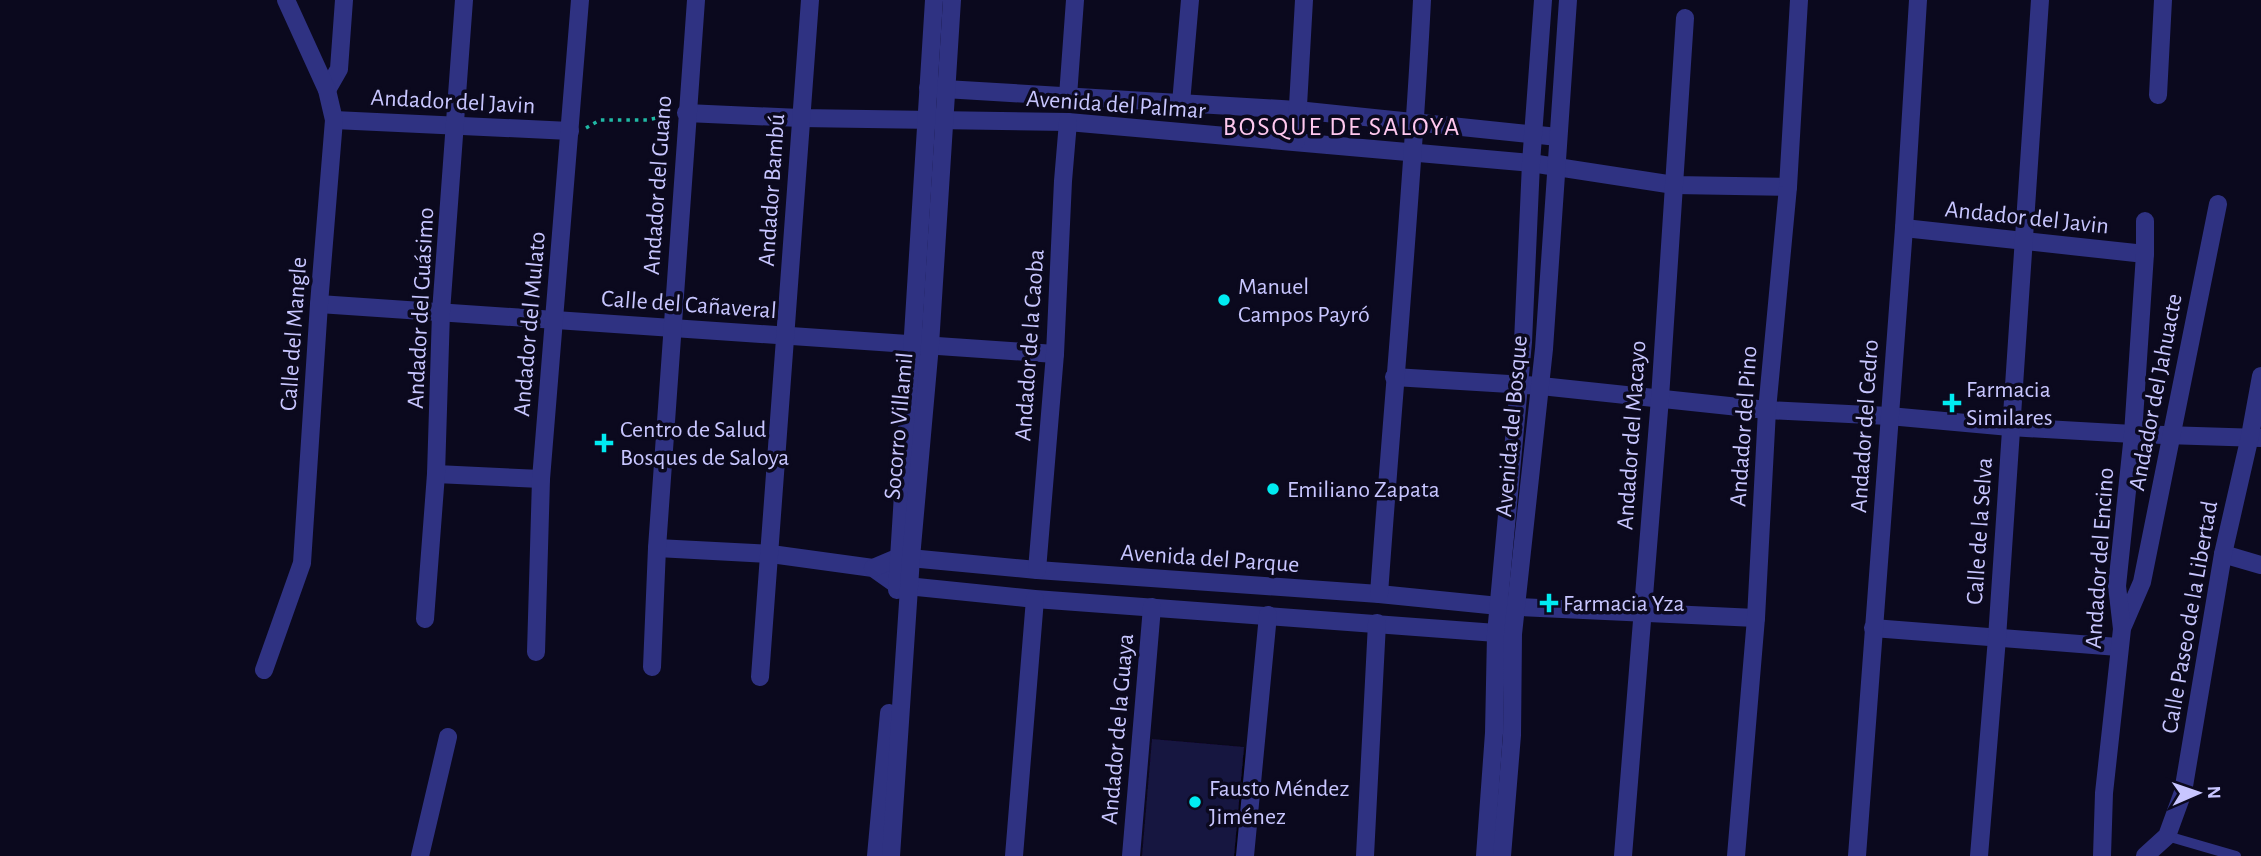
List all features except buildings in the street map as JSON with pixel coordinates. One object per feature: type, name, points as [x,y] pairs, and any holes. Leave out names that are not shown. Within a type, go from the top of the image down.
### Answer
[{"type":"street","name":"Calle del Mangle","points":[[264,670],[302,563],[334,120],[327,90],[286,0]]},
{"type":"street","points":[[327,90],[339,69],[344,0]]},
{"type":"street","name":"Andador del Guásimo","points":[[425,619],[436,474],[442,312],[464,0]]},
{"type":"street","name":"Andador del Mulato","points":[[536,652],[541,479],[580,0]]},
{"type":"street","name":"Andador del Guano","points":[[652,667],[656,548],[696,0]]},
{"type":"street","name":"Andador Bambú","points":[[760,677],[810,0]]},
{"type":"street","name":"Socorro Villamil","points":[[905,557],[930,345],[943,120],[937,88],[934,0]]},
{"type":"street","name":"Socorro Villamil","points":[[891,856],[912,344],[925,120],[937,88],[952,0]]},
{"type":"street","points":[[1068,96],[1075,0]]},
{"type":"street","points":[[1181,103],[1190,0]]},
{"type":"street","points":[[1296,141],[1304,0]]},
{"type":"street","points":[[1379,594],[1416,124],[1422,0]]},
{"type":"street","name":"Avenida del Bosque","points":[[1502,856],[1512,735],[1505,634],[1499,606],[1523,342],[1531,163],[1543,0]]},
{"type":"street","name":"Avenida del Bosque","points":[[1485,856],[1505,634],[1518,607],[1541,386],[1568,0]]},
{"type":"street","name":"Andador del Pino","points":[[1736,856],[1756,618],[1767,410],[1788,187],[1798,0]]},
{"type":"street","name":"Andador del Cedro","points":[[1857,856],[1904,228],[1918,0]]},
{"type":"street","name":"Calle de la Selva","points":[[1979,856],[1997,638],[2039,0]]},
{"type":"street","points":[[2158,95],[2163,0]]},
{"type":"street","name":"Andador del Macayo","points":[[1623,856],[1660,398],[1685,18]]},
{"type":"street","name":"Avenida del Palmar","points":[[937,88],[1297,110],[1558,137]]},
{"type":"street","name":"Avenida del Palmar","points":[[686,113],[800,118],[1068,122],[1413,151],[1555,167]]},
{"type":"street","name":"Andador del Javin","points":[[334,120],[570,131]]},
{"type":"street","name":"Andador de la Caoba","points":[[1037,570],[1055,354],[1068,122]]},
{"type":"street","points":[[1555,167],[1674,185],[1788,187]]},
{"type":"street","name":"Andador del Jahuacte","points":[[2122,629],[2142,582],[2218,204]]},
{"type":"street","name":"Andador del Encino","points":[[2102,856],[2104,793],[2122,629],[2117,586],[2133,434],[2146,254],[2145,221]]},
{"type":"street","name":"Andador del Javin","points":[[1904,228],[2146,254]]},
{"type":"street","name":"Calle del Cañaveral","points":[[319,304],[1055,354]]},
{"type":"street","name":"Calle Paseo de la Libertad","points":[[2145,856],[2167,836],[2183,792],[2223,554],[2255,437],[2261,376]]},
{"type":"street","points":[[1394,377],[1519,384],[1767,410],[1889,416],[2010,427],[2255,437]]},
{"type":"street","points":[[436,474],[541,479]]},
{"type":"street","points":[[656,548],[771,554],[873,568],[903,585],[1035,599],[1505,634]]},
{"type":"street","points":[[2223,554],[2261,565]]},
{"type":"street","points":[[873,568],[905,557]]},
{"type":"street","name":"Avenida del Parque","points":[[905,557],[1037,570],[1379,594],[1499,606],[1756,618]]},
{"type":"street","name":"Socorro Villamil","points":[[876,856],[903,585]]},
{"type":"street","points":[[1014,856],[1035,599]]},
{"type":"street","name":"Andador de la Guaya","points":[[1131,856],[1152,607]]},
{"type":"street","points":[[1245,856],[1268,615]]},
{"type":"street","points":[[1365,856],[1377,623]]},
{"type":"street","points":[[1873,628],[2118,647]]},
{"type":"street","points":[[421,856],[448,737]]},
{"type":"lane","points":[[2167,836],[2236,856]]},
{"type":"path","points":[[570,131],[585,128],[600,120],[647,120],[686,113]]},
{"type":"place","name":"Manuel Campos Payró","points":[[1224,300]]},
{"type":"place","name":"Farmacia Similares","points":[[1952,403]]},
{"type":"place","name":"Centro de Salud Bosques de Saloya","points":[[604,443]]},
{"type":"place","name":"Emiliano Zapata","points":[[1273,489]]},
{"type":"place","name":"Farmacia Yza","points":[[1549,603]]},
{"type":"place","name":"Fausto Méndez Jiménez","points":[[1195,802]]},
{"type":"district","name":"BOSQUE DE SALOYA","points":[[1342,126]]}]
